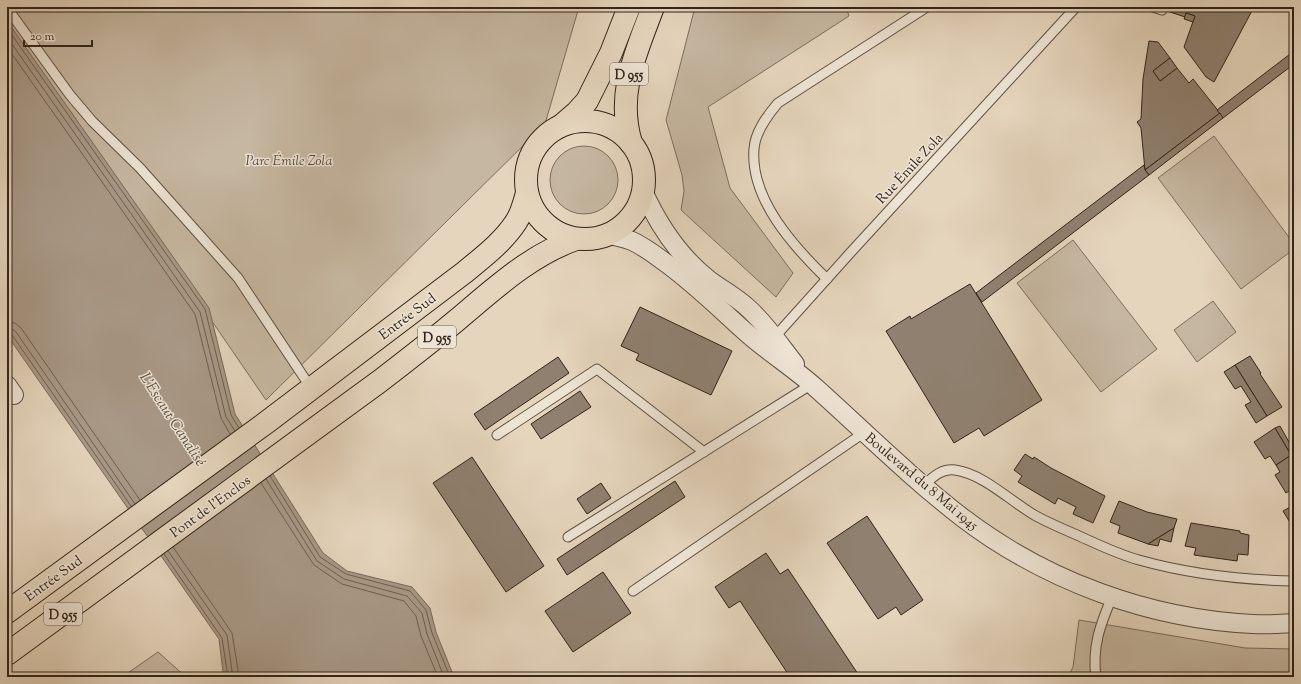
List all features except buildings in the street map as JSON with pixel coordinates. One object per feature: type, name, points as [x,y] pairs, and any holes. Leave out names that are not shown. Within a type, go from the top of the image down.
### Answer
[{"type":"main road","name":"D 955","points":[[562,125],[583,107],[590,95],[611,53],[629,7]]},
{"type":"main road","name":"D 955","points":[[632,144],[625,116],[626,96],[635,56],[653,7]]},
{"type":"main road","points":[[579,121],[600,123],[619,132],[632,144],[640,158],[644,183],[638,207],[629,221],[608,235],[592,240],[576,239],[559,234],[544,224],[534,210],[527,193],[526,175],[531,157],[540,141],[562,125],[579,121]]},
{"type":"main road","name":"Entrée Sud","points":[[7,612],[267,422],[459,276],[491,250],[516,223],[527,193]]},
{"type":"main road","name":"Pont de l'Enclos","points":[[7,654],[408,360],[509,276],[547,252],[576,239]]},
{"type":"street","name":"Boulevard du 8 Mai 1945","points":[[643,191],[661,226],[687,259],[708,279],[748,307],[769,343]]},
{"type":"street","name":"Boulevard du 8 Mai 1945","points":[[608,235],[634,242],[654,254],[769,343],[924,485],[964,519],[1008,549],[1054,574],[1112,597],[1157,610],[1209,620],[1255,625],[1294,623]]},
{"type":"lane","points":[[827,279],[808,261],[789,238],[774,216],[760,188],[756,174],[754,148],[757,134],[770,112],[778,103],[927,7]]},
{"type":"lane","name":"Rue Émile Zola","points":[[769,343],[1076,7]]},
{"type":"lane","points":[[1153,7],[1162,10]]},
{"type":"lane","points":[[7,8],[70,95],[92,121],[140,168],[238,278],[311,388]]},
{"type":"lane","points":[[497,435],[597,369],[704,452]]},
{"type":"lane","points":[[568,538],[812,384]]},
{"type":"lane","points":[[633,591],[865,432]]},
{"type":"lane","points":[[924,485],[936,474],[944,471],[954,470],[963,472],[980,479],[1036,516],[1102,547],[1138,560],[1197,573],[1294,581]]},
{"type":"lane","points":[[1096,677],[1094,651],[1101,623],[1112,597]]},
{"type":"green space","name":"Parc Émile Zola","points":[[7,7],[579,7],[545,124],[266,400],[7,22]]},
{"type":"green space","points":[[695,7],[846,7],[849,16],[708,107],[730,188],[793,273],[776,297],[681,210],[684,191],[682,175],[666,120]]},
{"type":"green space","points":[[1214,136],[1294,244],[1294,249],[1241,289],[1158,178]]},
{"type":"green space","points":[[584,146],[597,149],[608,156],[615,167],[618,180],[615,193],[608,204],[597,211],[584,214],[571,211],[560,204],[553,193],[550,180],[553,167],[560,156],[571,149]]},
{"type":"green space","points":[[1073,240],[1157,349],[1101,392],[1017,283]]},
{"type":"green space","points":[[1213,301],[1236,332],[1197,362],[1174,330]]},
{"type":"green space","points":[[1079,620],[1245,648],[1294,649],[1294,677],[1068,677],[1073,667]]},
{"type":"green space","points":[[158,652],[186,677],[122,677]]},
{"type":"water","name":"L'Escaut Canalisé","points":[[7,21],[209,308],[235,414],[323,553],[347,571],[412,587],[430,608],[436,632],[454,677],[221,677],[223,672],[219,639],[7,335]]}]
